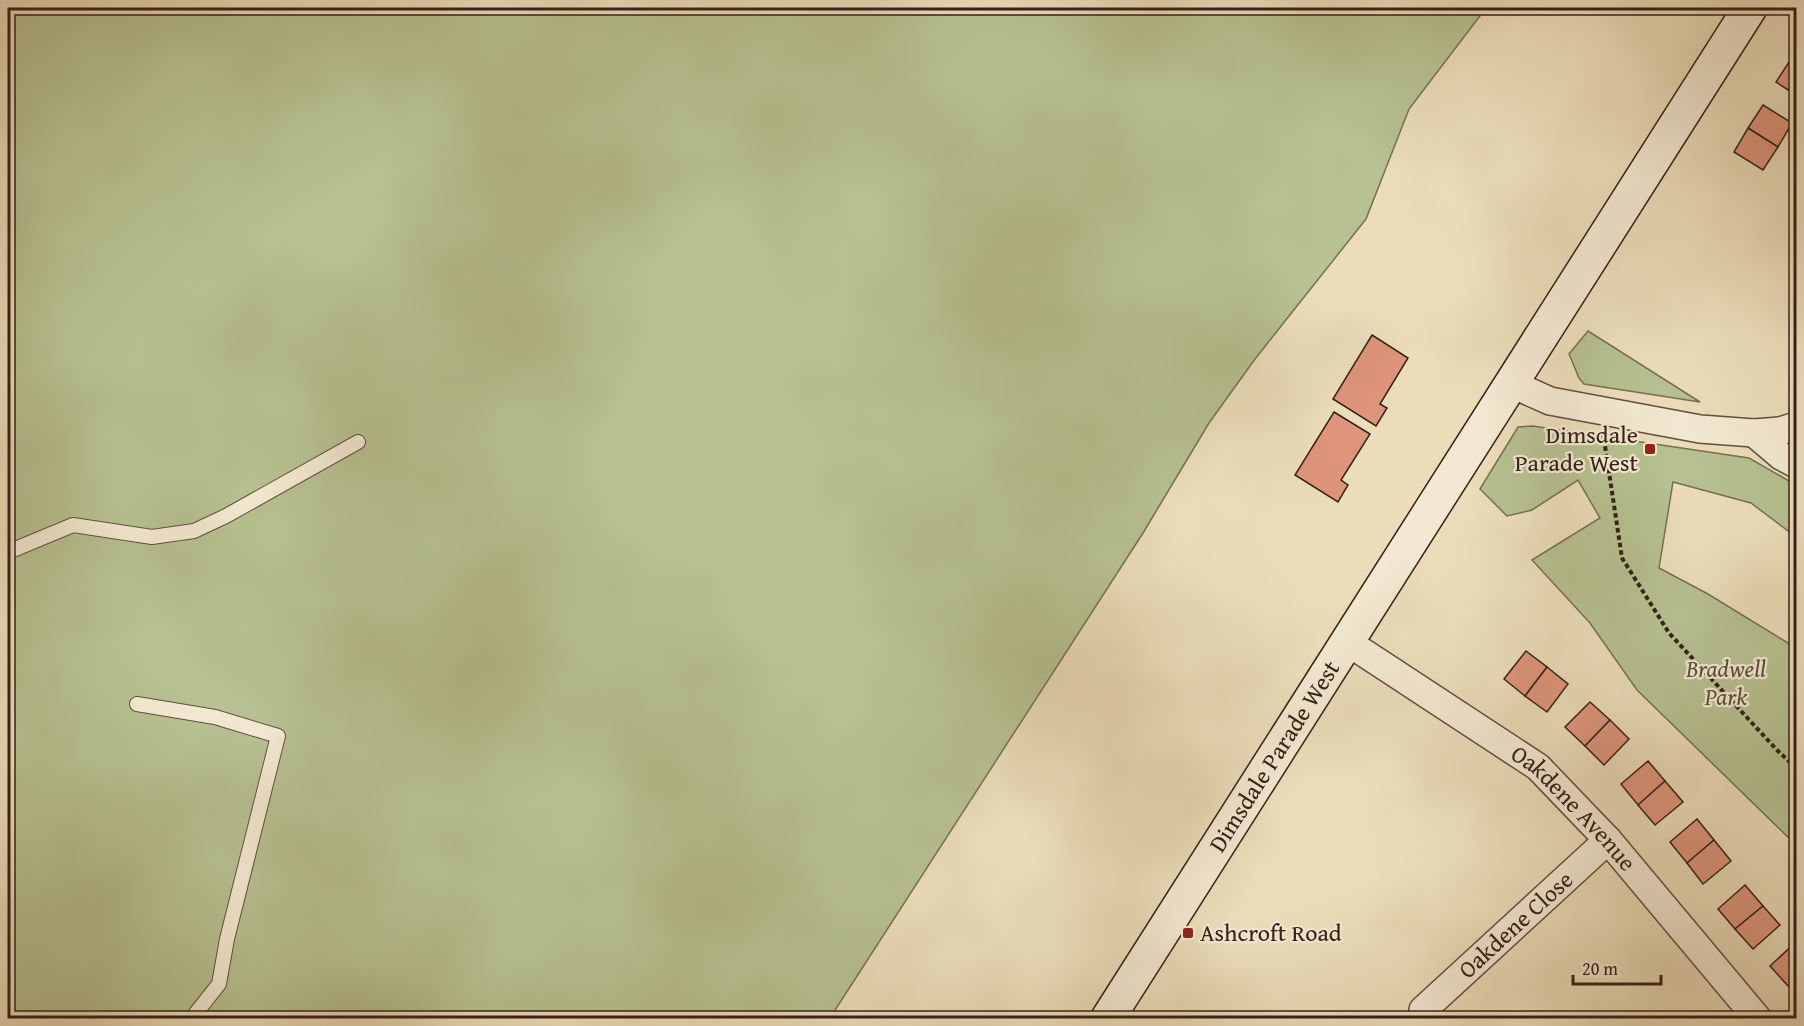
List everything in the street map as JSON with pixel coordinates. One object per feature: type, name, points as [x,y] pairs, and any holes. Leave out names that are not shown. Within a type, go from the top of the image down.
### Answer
[{"type":"main road","name":"Dimsdale Parade West","points":[[1108,1018],[1349,643],[1750,8]]},
{"type":"street","points":[[1512,384],[1550,402],[1603,414],[1700,429],[1754,433],[1780,431],[1797,426]]},
{"type":"street","points":[[1754,433],[1781,456],[1797,464]]},
{"type":"street","name":"Oakdene Avenue","points":[[1349,643],[1538,767],[1608,840],[1758,1018]]},
{"type":"street","name":"Oakdene Close","points":[[1423,1010],[1608,840]]},
{"type":"lane","points":[[8,552],[73,525],[152,537],[194,531],[226,516],[358,442]]},
{"type":"lane","points":[[137,704],[215,717],[278,736],[226,939],[219,984],[192,1018]]},
{"type":"path","points":[[1603,414],[1604,446],[1623,558],[1669,633],[1777,750],[1797,768]]},
{"type":"green space","points":[[8,8],[1486,8],[1409,109],[1366,219],[1255,359],[1209,423],[1143,533],[830,1018],[8,1018]]},
{"type":"green space","points":[[1588,331],[1700,402],[1584,384],[1569,354]]},
{"type":"green space","name":"Bradwell Park","points":[[1533,426],[1749,458],[1796,485],[1796,537],[1751,503],[1673,482],[1659,568],[1708,594],[1796,648],[1796,845],[1637,690],[1590,623],[1532,560],[1600,518],[1578,480],[1532,510],[1507,516],[1480,489],[1518,427]]},
{"type":"building","points":[[1791,59],[1796,62],[1796,95],[1776,82]]},
{"type":"building","points":[[1763,105],[1792,123],[1778,147],[1748,128]]},
{"type":"building","points":[[1748,128],[1778,147],[1763,170],[1734,152]]},
{"type":"building","points":[[1372,335],[1408,358],[1380,404],[1387,408],[1376,426],[1333,399]]},
{"type":"building","points":[[1334,412],[1370,434],[1341,480],[1348,485],[1338,502],[1295,475]]},
{"type":"building","points":[[1526,651],[1547,667],[1525,696],[1504,679]]},
{"type":"building","points":[[1547,667],[1568,684],[1547,712],[1525,696]]},
{"type":"building","points":[[1590,702],[1610,720],[1585,746],[1565,727]]},
{"type":"building","points":[[1610,720],[1629,739],[1604,765],[1585,746]]},
{"type":"building","points":[[1648,761],[1665,781],[1638,805],[1621,784]]},
{"type":"building","points":[[1665,781],[1683,802],[1655,825],[1638,805]]},
{"type":"building","points":[[1697,819],[1714,840],[1687,863],[1670,842]]},
{"type":"building","points":[[1714,840],[1731,861],[1703,884],[1687,863]]},
{"type":"building","points":[[1745,885],[1763,906],[1735,929],[1718,909]]},
{"type":"building","points":[[1763,906],[1780,925],[1753,949],[1735,929]]},
{"type":"building","points":[[1796,942],[1796,978],[1788,986],[1770,966]]},
{"type":"place","name":"Dimsdale Parade West","points":[[1650,449]]},
{"type":"place","name":"Ashcroft Road","points":[[1188,933]]}]
